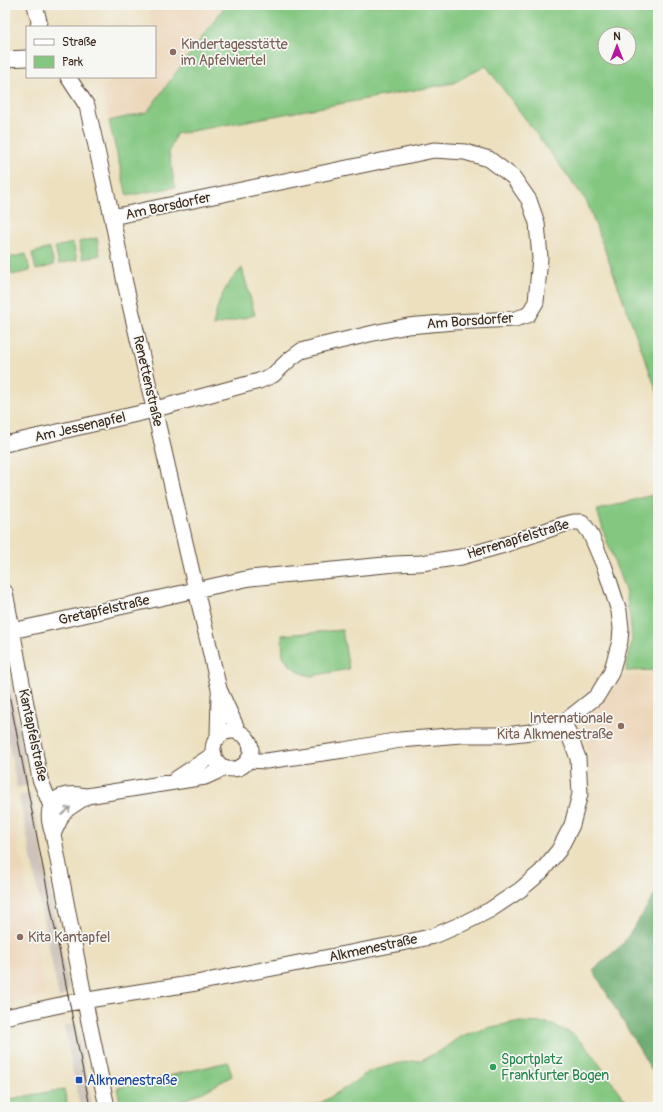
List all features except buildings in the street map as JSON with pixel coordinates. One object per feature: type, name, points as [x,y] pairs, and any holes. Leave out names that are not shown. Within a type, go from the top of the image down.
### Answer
[{"type":"street","points":[[35,5],[39,21],[38,26]]},
{"type":"street","points":[[5,59],[26,58]]},
{"type":"street","name":"Renettenstraße","points":[[69,78],[87,106],[120,260],[219,689],[239,733]]},
{"type":"street","name":"Am Borsdorfer","points":[[112,217],[434,150],[465,152],[489,159],[513,177],[529,200],[538,223],[540,258],[536,302],[528,315],[515,319],[408,326],[323,345],[301,351],[273,375],[259,381],[154,409]]},
{"type":"street","name":"Am Jessenapfel","points":[[5,444],[154,409]]},
{"type":"street","name":"Herrenapfelstraße","points":[[196,590],[250,578],[395,564],[421,563],[461,557],[504,546],[562,525],[582,522],[590,533],[614,596],[621,628],[620,641],[610,673],[596,696],[564,722],[531,732],[505,736],[461,735],[400,740],[344,750],[266,761],[248,760]]},
{"type":"street","name":"Gretapfelstraße","points":[[12,630],[196,590]]},
{"type":"street","name":"Kantapfelstraße","points":[[5,592],[40,779],[51,806]]},
{"type":"street","name":"Renettenstraße","points":[[218,738],[219,689]]},
{"type":"street","name":"Alkmenestraße","points":[[5,1017],[59,1005],[196,983],[412,941],[434,936],[490,910],[520,890],[541,872],[559,850],[572,825],[580,794],[578,758],[564,722]]},
{"type":"street","points":[[224,733],[239,733],[248,740],[251,753],[248,760],[240,767],[230,769],[225,768],[218,763],[214,754],[214,745],[218,738],[224,733]]},
{"type":"street","name":"Herrenapfelstraße","points":[[250,745],[268,751],[296,756]]},
{"type":"street","points":[[170,783],[214,754]]},
{"type":"street","points":[[107,1107],[49,818],[49,811],[51,806],[59,798],[65,795],[77,794],[87,796],[170,783],[205,776],[225,768]]},
{"type":"street","points":[[53,834],[63,813],[87,796]]},
{"type":"shaded area","name":"Kindertagesstätte im Apfelviertel","points":[[147,5],[226,5],[147,112],[109,121],[101,87],[110,85],[108,78],[156,78],[156,26],[144,26],[152,24]]},
{"type":"shaded area","points":[[5,659],[29,785],[17,788],[5,724]]},
{"type":"shaded area","name":"Internationale Kita Alkmenestraße","points":[[658,675],[658,765],[632,763],[591,771],[589,755],[582,733],[586,719],[608,698],[622,676]]},
{"type":"shaded area","points":[[31,794],[69,990],[59,998],[19,796]]},
{"type":"shaded area","name":"Kita Kantapfel","points":[[13,803],[21,860],[23,860],[26,881],[24,882],[46,996],[5,1004],[5,804]]},
{"type":"shaded area","points":[[76,1024],[92,1105],[83,1107],[80,1107],[64,1026]]},
{"type":"green space","points":[[226,5],[658,5],[658,394],[587,202],[486,66],[453,83],[176,134],[169,152],[175,187],[127,196],[109,121],[147,112]]},
{"type":"green space","points":[[97,238],[100,255],[83,259],[79,242]]},
{"type":"green space","points":[[73,243],[77,260],[59,264],[55,247]]},
{"type":"green space","points":[[50,248],[54,265],[36,270],[32,253]]},
{"type":"green space","points":[[26,254],[30,271],[12,275],[9,258]]},
{"type":"green space","points":[[242,268],[255,315],[213,326],[217,309],[224,292],[231,280]]},
{"type":"green space","points":[[652,495],[658,546],[658,670],[626,671],[632,639],[630,617],[625,590],[597,510]]},
{"type":"green space","points":[[342,630],[349,669],[311,676],[301,673],[291,666],[283,656],[282,635]]},
{"type":"green space","points":[[658,890],[658,1081],[593,970],[623,944]]},
{"type":"green space","name":"Sportplatz Frankfurter Bogen","points":[[515,1022],[548,1023],[573,1034],[590,1051],[621,1095],[632,1107],[305,1107],[319,1104],[370,1071],[400,1063],[421,1060],[440,1051],[461,1036]]},
{"type":"green space","points":[[228,1062],[232,1076],[205,1091],[168,1107],[121,1107],[117,1088]]},
{"type":"green space","points":[[64,1089],[68,1107],[5,1107],[5,1100]]},
{"type":"tram line","points":[[5,674],[90,1107]]},
{"type":"place","name":"Kindertagesstätte im Apfelviertel","points":[[173,52]]},
{"type":"place","name":"Internationale Kita Alkmenestraße","points":[[621,726]]},
{"type":"place","name":"Kita Kantapfel","points":[[20,937]]},
{"type":"place","name":"Sportplatz Frankfurter Bogen","points":[[493,1067]]},
{"type":"place","name":"Alkmenestraße","points":[[79,1080]]}]
